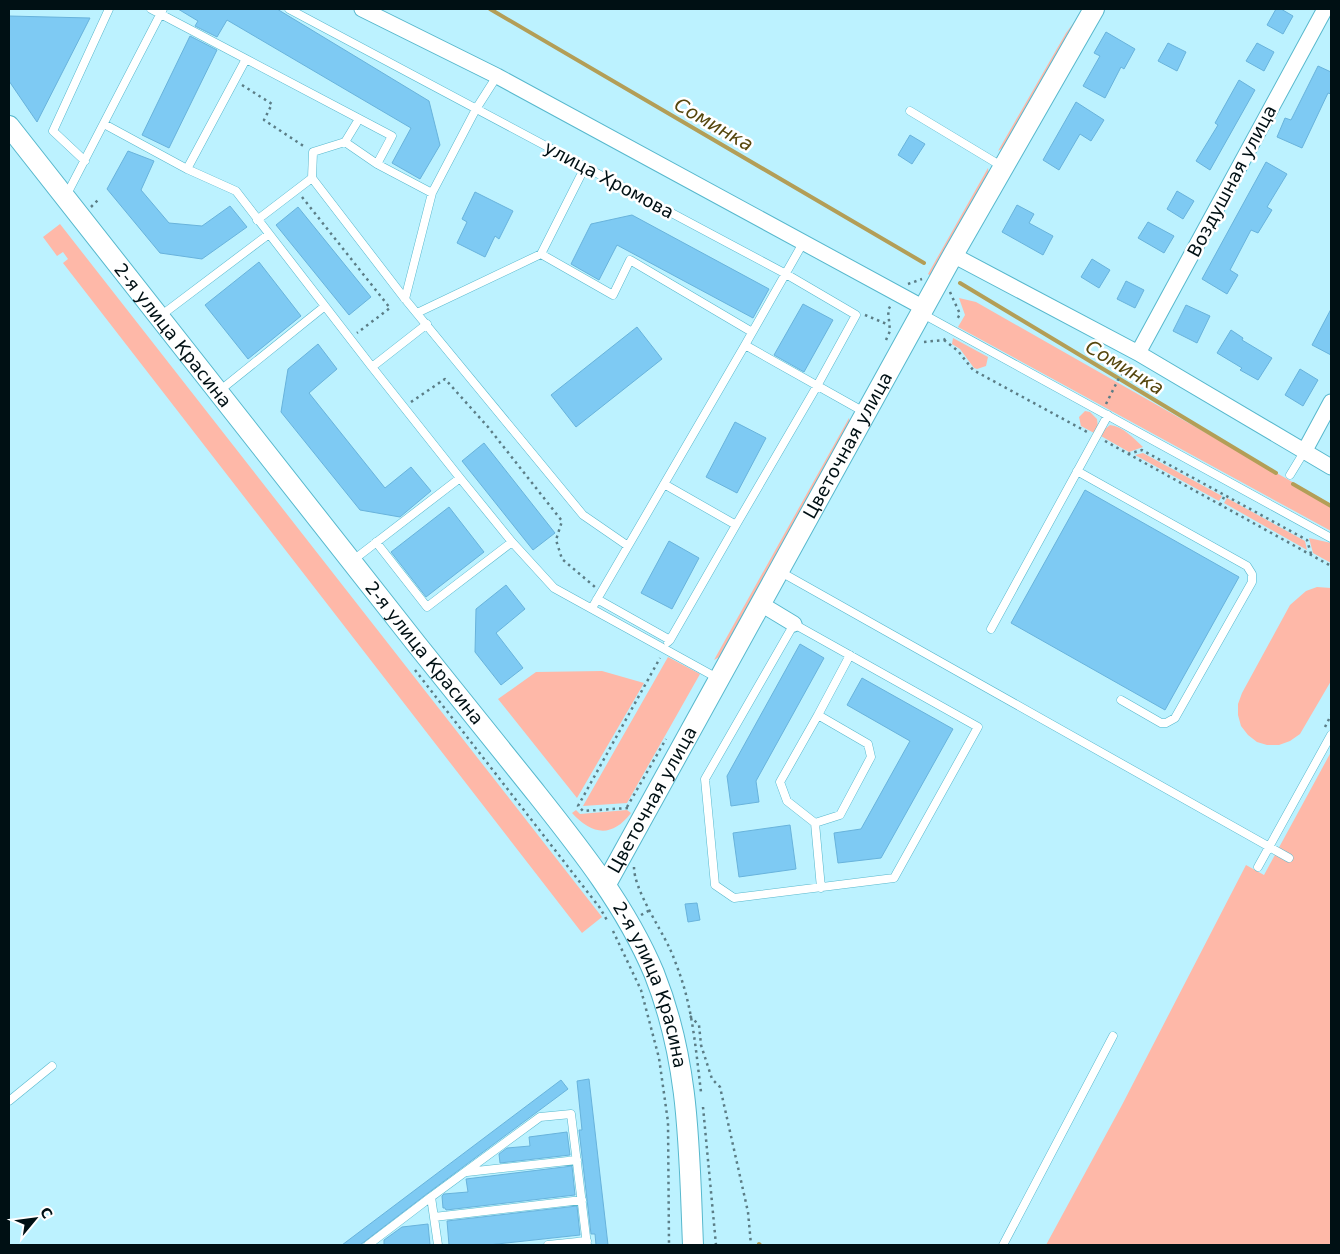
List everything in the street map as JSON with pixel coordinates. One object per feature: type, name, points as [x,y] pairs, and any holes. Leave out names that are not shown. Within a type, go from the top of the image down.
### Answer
[{"type":"main road","name":"Цветочная улица","points":[[606,884],[867,414],[953,255],[1094,9]]},
{"type":"main road","name":"2-я улица Красина","points":[[9,126],[351,562],[557,819],[606,884],[622,909],[646,956],[664,1001],[674,1038],[682,1076],[688,1124],[693,1245]]},
{"type":"street","name":"улица Хромова","points":[[362,9],[497,76],[803,243],[922,311]]},
{"type":"street","name":"Воздушная улица","points":[[1138,353],[1325,9]]},
{"type":"street","points":[[953,255],[1138,353],[1331,467]]},
{"type":"street","points":[[1304,452],[1331,402]]},
{"type":"street","points":[[761,604],[794,624]]},
{"type":"lane","points":[[84,161],[54,131],[109,9]]},
{"type":"lane","points":[[151,9],[161,12],[392,136],[377,164]]},
{"type":"lane","name":"улица Хромова","points":[[289,9],[786,274],[856,315],[816,386]]},
{"type":"lane","points":[[65,198],[161,12]]},
{"type":"lane","points":[[187,169],[246,59]]},
{"type":"lane","points":[[405,299],[432,193],[476,110],[497,76]]},
{"type":"lane","points":[[910,111],[1003,167]]},
{"type":"lane","points":[[359,119],[345,142],[313,152],[312,178],[405,299],[583,515],[628,546]]},
{"type":"lane","points":[[104,124],[187,169],[236,191],[460,478],[512,542],[554,588],[719,679]]},
{"type":"lane","points":[[345,142],[377,164],[432,193]]},
{"type":"lane","points":[[417,313],[541,254],[585,167]]},
{"type":"lane","points":[[258,220],[312,178]]},
{"type":"lane","points":[[159,317],[269,234]]},
{"type":"lane","points":[[592,608],[746,345],[803,243]]},
{"type":"lane","points":[[541,254],[613,295],[630,260],[752,332]]},
{"type":"lane","points":[[218,392],[325,306]]},
{"type":"lane","points":[[922,311],[1331,538]]},
{"type":"lane","points":[[372,367],[427,324]]},
{"type":"lane","points":[[746,345],[867,414]]},
{"type":"lane","points":[[665,648],[816,386]]},
{"type":"lane","points":[[991,629],[1096,436],[1105,414]]},
{"type":"lane","points":[[1290,475],[1304,452]]},
{"type":"lane","points":[[1077,471],[1247,566],[1252,574],[1252,582],[1175,718],[1166,723],[1161,723],[1121,700]]},
{"type":"lane","points":[[351,562],[460,478]]},
{"type":"lane","points":[[664,484],[736,525]]},
{"type":"lane","points":[[376,542],[427,607],[512,542]]},
{"type":"lane","points":[[779,571],[1289,858]]},
{"type":"lane","points":[[599,596],[670,640]]},
{"type":"lane","points":[[794,624],[978,727],[894,878],[734,898],[716,885],[705,779],[794,624]]},
{"type":"lane","points":[[821,888],[815,823],[787,801],[780,782],[850,656]]},
{"type":"lane","points":[[815,823],[840,815],[871,758],[868,744],[818,715]]},
{"type":"lane","points":[[1258,867],[1331,735]]},
{"type":"lane","points":[[1003,1245],[1113,1036]]},
{"type":"lane","points":[[9,1101],[52,1066]]},
{"type":"lane","points":[[368,1245],[540,1117],[571,1114],[587,1243],[548,1245]]},
{"type":"lane","points":[[466,1172],[577,1160]]},
{"type":"lane","points":[[431,1197],[438,1245]]},
{"type":"lane","points":[[434,1217],[582,1200]]},
{"type":"path","points":[[235,80],[272,104],[264,120],[313,152]]},
{"type":"path","points":[[301,195],[390,308],[350,338]]},
{"type":"path","points":[[867,315],[890,326]]},
{"type":"path","points":[[944,340],[958,351],[973,370],[1331,566]]},
{"type":"path","points":[[1105,414],[1118,378],[1138,353]]},
{"type":"path","points":[[404,407],[445,379],[488,427],[562,521],[556,540],[562,559],[599,596]]},
{"type":"path","points":[[1128,454],[1142,450],[1307,540],[1312,555]]},
{"type":"path","points":[[1220,505],[1225,495]]},
{"type":"path","points":[[643,816],[627,807],[583,811],[578,806],[665,648]]},
{"type":"path","points":[[412,666],[600,908],[614,932],[641,990],[659,1058],[668,1122],[669,1245]]},
{"type":"path","points":[[1322,732],[1331,715]]},
{"type":"path","points":[[690,1016],[699,1025],[701,1046],[712,1079],[720,1087],[748,1212],[751,1245]]},
{"type":"shaded area","points":[[1084,9],[1005,146],[998,151],[1066,33]]},
{"type":"shaded area","points":[[988,168],[989,176],[932,277],[928,274]]},
{"type":"shaded area","points":[[60,224],[602,917],[582,933],[63,263],[68,259],[63,252],[57,256],[43,237]]},
{"type":"shaded area","points":[[959,298],[976,302],[1331,504],[1331,531],[958,327],[965,315]]},
{"type":"shaded area","points":[[953,338],[988,357],[986,366],[974,368],[960,349],[952,344]]},
{"type":"shaded area","points":[[1085,411],[1090,412],[1097,419],[1098,428],[1094,433],[1081,426],[1079,417]]},
{"type":"shaded area","points":[[849,418],[850,424],[723,655],[714,660]]},
{"type":"shaded area","points":[[1110,425],[1124,430],[1143,447],[1129,452],[1101,436]]},
{"type":"shaded area","points":[[1143,453],[1222,496],[1219,501],[1135,455]]},
{"type":"shaded area","points":[[1227,498],[1305,541],[1307,550],[1224,503]]},
{"type":"shaded area","points":[[1309,538],[1331,543],[1331,563],[1313,553]]},
{"type":"shaded area","points":[[1317,587],[1331,588],[1331,681],[1300,734],[1290,741],[1279,745],[1267,745],[1257,742],[1241,726],[1238,704],[1242,693],[1290,605],[1306,591]]},
{"type":"shaded area","points":[[668,657],[700,674],[627,803],[583,806]]},
{"type":"shaded area","points":[[602,671],[644,683],[577,798],[498,699],[536,672]]},
{"type":"shaded area","points":[[1331,752],[1331,1245],[1046,1245],[1122,1105],[1246,865],[1264,875]]},
{"type":"shaded area","points":[[576,810],[580,814],[627,810],[631,813],[617,827],[602,831],[587,826],[579,820],[572,813]]},
{"type":"building","points":[[178,9],[277,9],[429,101],[440,145],[420,179],[392,163],[411,128],[227,20],[217,37],[195,26],[198,21]]},
{"type":"building","points":[[1276,9],[1281,9],[1293,16],[1283,34],[1267,25]]},
{"type":"building","points":[[9,16],[90,18],[37,122],[9,81]]},
{"type":"building","points":[[1106,32],[1135,49],[1124,69],[1121,67],[1105,98],[1083,86],[1100,56],[1094,53]]},
{"type":"building","points":[[190,36],[217,50],[169,148],[142,135]]},
{"type":"building","points":[[1168,43],[1186,52],[1177,71],[1158,61]]},
{"type":"building","points":[[1257,43],[1274,52],[1264,71],[1246,61]]},
{"type":"building","points":[[1318,66],[1331,72],[1331,94],[1328,93],[1302,148],[1277,137],[1285,118],[1291,120]]},
{"type":"building","points":[[1239,80],[1255,90],[1210,170],[1196,161],[1218,125],[1215,123]]},
{"type":"building","points":[[1076,102],[1104,120],[1091,141],[1080,134],[1059,170],[1043,160]]},
{"type":"building","points":[[910,135],[925,144],[912,164],[898,155]]},
{"type":"building","points":[[128,151],[154,161],[141,190],[169,223],[202,226],[230,206],[247,227],[202,259],[160,253],[107,189]]},
{"type":"building","points":[[1266,162],[1287,174],[1267,207],[1272,210],[1258,233],[1251,230],[1230,270],[1238,275],[1227,294],[1202,279]]},
{"type":"building","points":[[1177,191],[1194,201],[1183,219],[1167,209]]},
{"type":"building","points":[[475,192],[513,211],[499,239],[495,236],[485,257],[457,243],[467,222],[462,219]]},
{"type":"building","points":[[1017,205],[1034,214],[1029,223],[1053,236],[1043,255],[1002,232]]},
{"type":"building","points":[[298,207],[371,297],[349,315],[276,225]]},
{"type":"building","points":[[632,215],[769,289],[753,318],[617,245],[599,280],[571,264],[591,224]]},
{"type":"building","points":[[1148,222],[1174,236],[1164,253],[1138,238]]},
{"type":"building","points":[[1092,259],[1110,270],[1099,288],[1081,277]]},
{"type":"building","points":[[259,262],[301,316],[248,359],[205,305]]},
{"type":"building","points":[[1126,281],[1144,290],[1135,308],[1117,299]]},
{"type":"building","points":[[803,304],[833,320],[804,372],[774,355]]},
{"type":"building","points":[[1186,305],[1210,316],[1197,343],[1173,331]]},
{"type":"building","points":[[1331,309],[1331,355],[1312,345]]},
{"type":"building","points":[[637,327],[662,359],[576,427],[551,395]]},
{"type":"building","points":[[1231,330],[1243,338],[1242,340],[1272,358],[1258,380],[1240,370],[1242,368],[1217,353]]},
{"type":"building","points":[[318,344],[337,369],[309,393],[385,488],[411,467],[431,491],[400,517],[360,510],[281,412],[288,369]]},
{"type":"building","points":[[1300,369],[1318,380],[1303,406],[1285,395]]},
{"type":"building","points":[[735,422],[766,438],[737,493],[706,477]]},
{"type":"building","points":[[484,443],[555,533],[533,550],[462,461]]},
{"type":"building","points":[[1085,490],[1239,577],[1165,710],[1011,623]]},
{"type":"building","points":[[449,507],[484,552],[426,597],[391,552]]},
{"type":"building","points":[[669,541],[699,558],[672,609],[641,593]]},
{"type":"building","points":[[506,585],[525,609],[496,633],[523,668],[501,685],[475,652],[476,609]]},
{"type":"building","points":[[800,644],[824,658],[756,781],[759,802],[731,806],[727,776]]},
{"type":"building","points":[[862,678],[953,729],[881,858],[838,863],[834,833],[861,829],[910,741],[847,705]]},
{"type":"building","points":[[790,825],[796,869],[739,877],[733,833]]},
{"type":"building","points":[[697,903],[700,920],[688,922],[685,904]]},
{"type":"building","points":[[589,1079],[608,1245],[596,1245],[595,1234],[591,1234],[579,1130],[582,1130],[577,1081]]},
{"type":"building","points":[[561,1080],[568,1089],[360,1245],[342,1245]]},
{"type":"building","points":[[567,1132],[570,1155],[500,1163],[499,1154],[507,1148],[530,1146],[529,1137]]},
{"type":"building","points":[[572,1166],[575,1195],[446,1210],[443,1208],[442,1196],[444,1194],[468,1192],[466,1179]]},
{"type":"building","points":[[577,1206],[580,1235],[488,1245],[449,1245],[447,1221]]},
{"type":"building","points":[[428,1224],[430,1245],[384,1245],[384,1240],[402,1227]]},
{"type":"waterway","name":"Соминка","points":[[490,9],[924,263]]},
{"type":"waterway","name":"Соминка","points":[[960,283],[1276,473]]},
{"type":"waterway","name":"Соминка","points":[[1293,484],[1331,506]]}]
